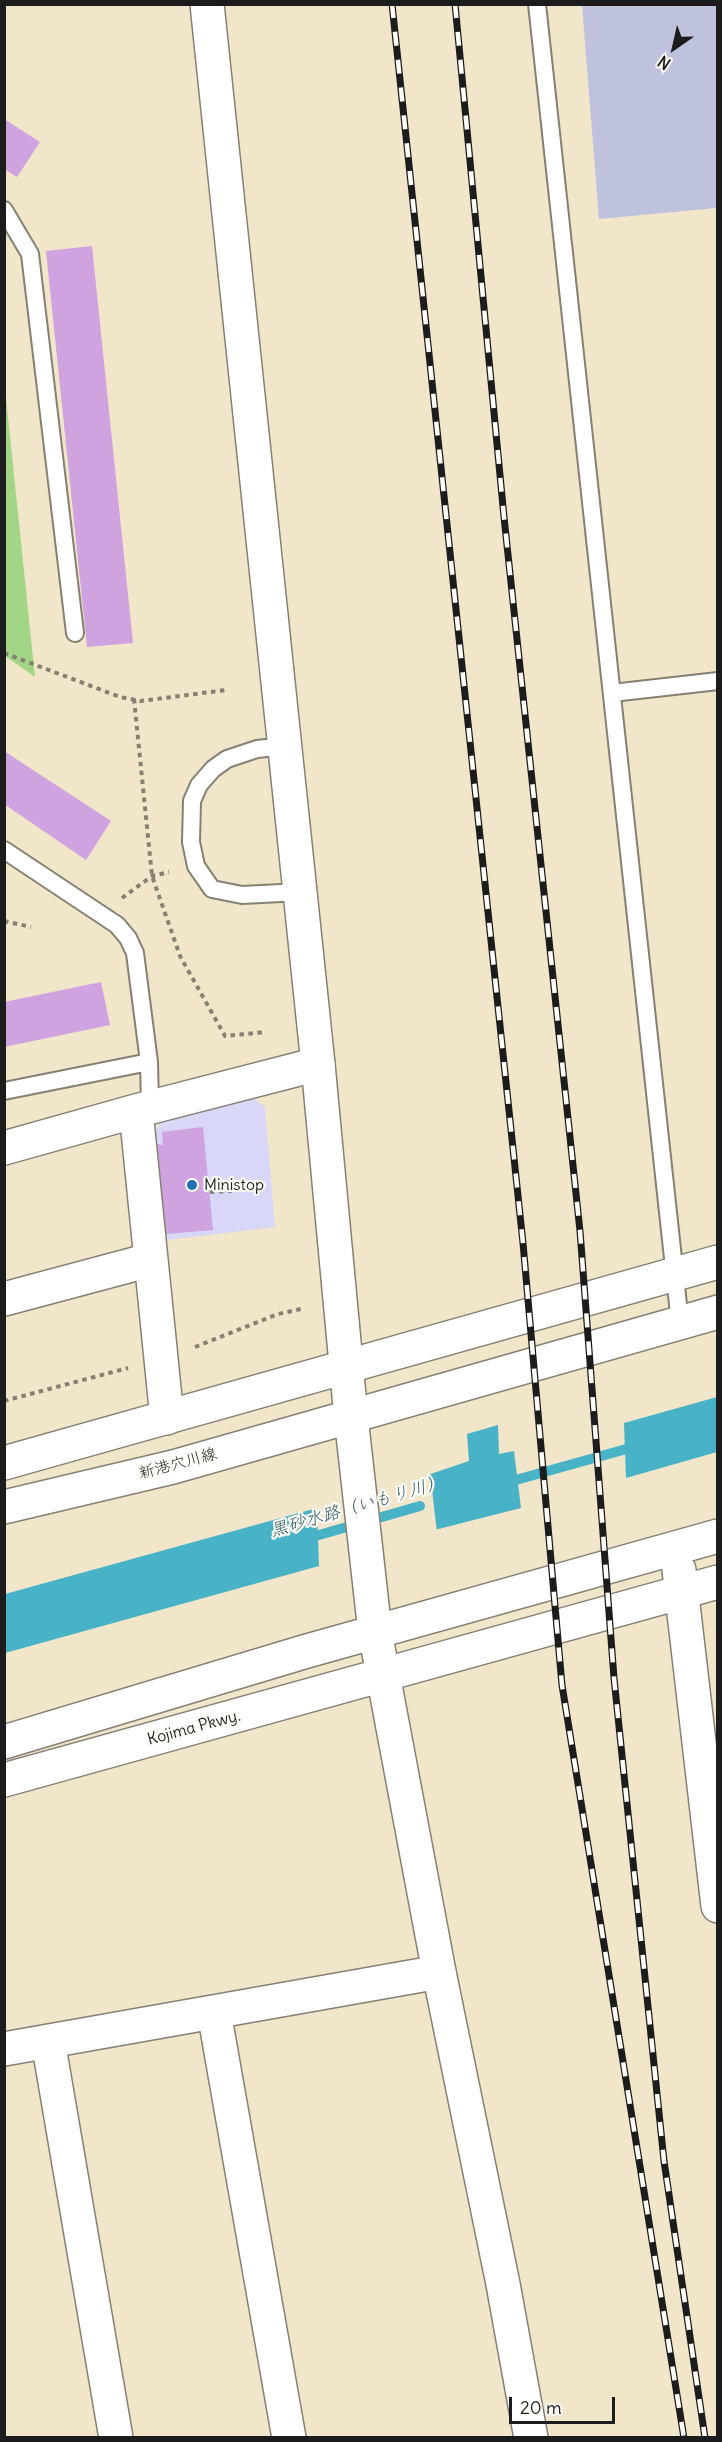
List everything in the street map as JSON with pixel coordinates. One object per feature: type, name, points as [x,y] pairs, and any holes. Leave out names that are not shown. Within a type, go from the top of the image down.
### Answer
[{"type":"street","points":[[207,4],[301,892],[346,1367],[375,1632],[531,2438]]},
{"type":"street","points":[[4,1148],[318,1064]]},
{"type":"street","points":[[143,1109],[150,1260],[167,1418]]},
{"type":"street","points":[[4,1299],[150,1260]]},
{"type":"street","points":[[4,1463],[717,1262]]},
{"type":"street","name":"新港穴川線","points":[[4,1507],[173,1467],[717,1312]]},
{"type":"street","points":[[4,1742],[375,1632],[717,1536]]},
{"type":"street","points":[[676,1548],[711,1801],[717,1906]]},
{"type":"street","name":"Kojima Pkwy.","points":[[4,1780],[717,1582]]},
{"type":"street","points":[[4,2049],[439,1972]]},
{"type":"street","points":[[214,2012],[289,2438]]},
{"type":"street","points":[[48,2041],[116,2438]]},
{"type":"lane","points":[[537,4],[680,1323]]},
{"type":"lane","points":[[4,210],[30,255],[75,633]]},
{"type":"lane","points":[[612,693],[717,681]]},
{"type":"lane","points":[[285,746],[257,749],[227,759],[213,769],[200,785],[192,801],[191,842],[196,866],[212,889],[242,895],[301,892]]},
{"type":"lane","points":[[4,850],[109,919],[128,938],[135,952],[149,1062],[143,1109]]},
{"type":"lane","points":[[4,1091],[149,1062]]},
{"type":"path","points":[[4,653],[120,698],[134,699],[226,690]]},
{"type":"path","points":[[134,699],[152,876],[180,956],[225,1036],[266,1032]]},
{"type":"path","points":[[109,919],[124,896],[152,876]]},
{"type":"path","points":[[4,921],[31,927]]},
{"type":"path","points":[[210,1192],[232,1191]]},
{"type":"shaded area","points":[[582,5],[717,5],[717,208],[599,219]]},
{"type":"shaded area","points":[[253,1098],[265,1107],[275,1227],[167,1240],[150,1137],[163,1120]]},
{"type":"green space","points":[[5,388],[35,677],[5,656]]},
{"type":"water","points":[[717,1397],[717,1452],[626,1478],[624,1423]]},
{"type":"water","points":[[498,1425],[499,1454],[514,1451],[521,1508],[411,1536],[404,1483],[469,1461],[467,1434]]},
{"type":"water","points":[[317,1508],[319,1566],[5,1653],[5,1594]]},
{"type":"pier","points":[[430,1471],[437,1533],[410,1539],[401,1482]]},
{"type":"building","points":[[4,119],[40,142],[17,177],[4,169]]},
{"type":"building","points":[[92,246],[133,643],[87,647],[46,251]]},
{"type":"building","points":[[4,751],[111,821],[86,860],[4,804]]},
{"type":"building","points":[[101,982],[110,1025],[4,1047],[4,1002]]},
{"type":"building","points":[[203,1127],[213,1230],[166,1234],[157,1144],[163,1145],[162,1132]]},
{"type":"waterway","name":"黒砂水路（いもり川）","points":[[505,1483],[637,1446]]},
{"type":"waterway","name":"黒砂水路（いもり川）","points":[[305,1539],[420,1506]]},
{"type":"railway","points":[[392,4],[523,1243],[562,1685],[684,2438]]},
{"type":"railway","points":[[455,4],[504,517],[580,1231],[614,1678],[664,2161],[705,2438]]},
{"type":"place","name":"Ministop","points":[[192,1185]]}]
